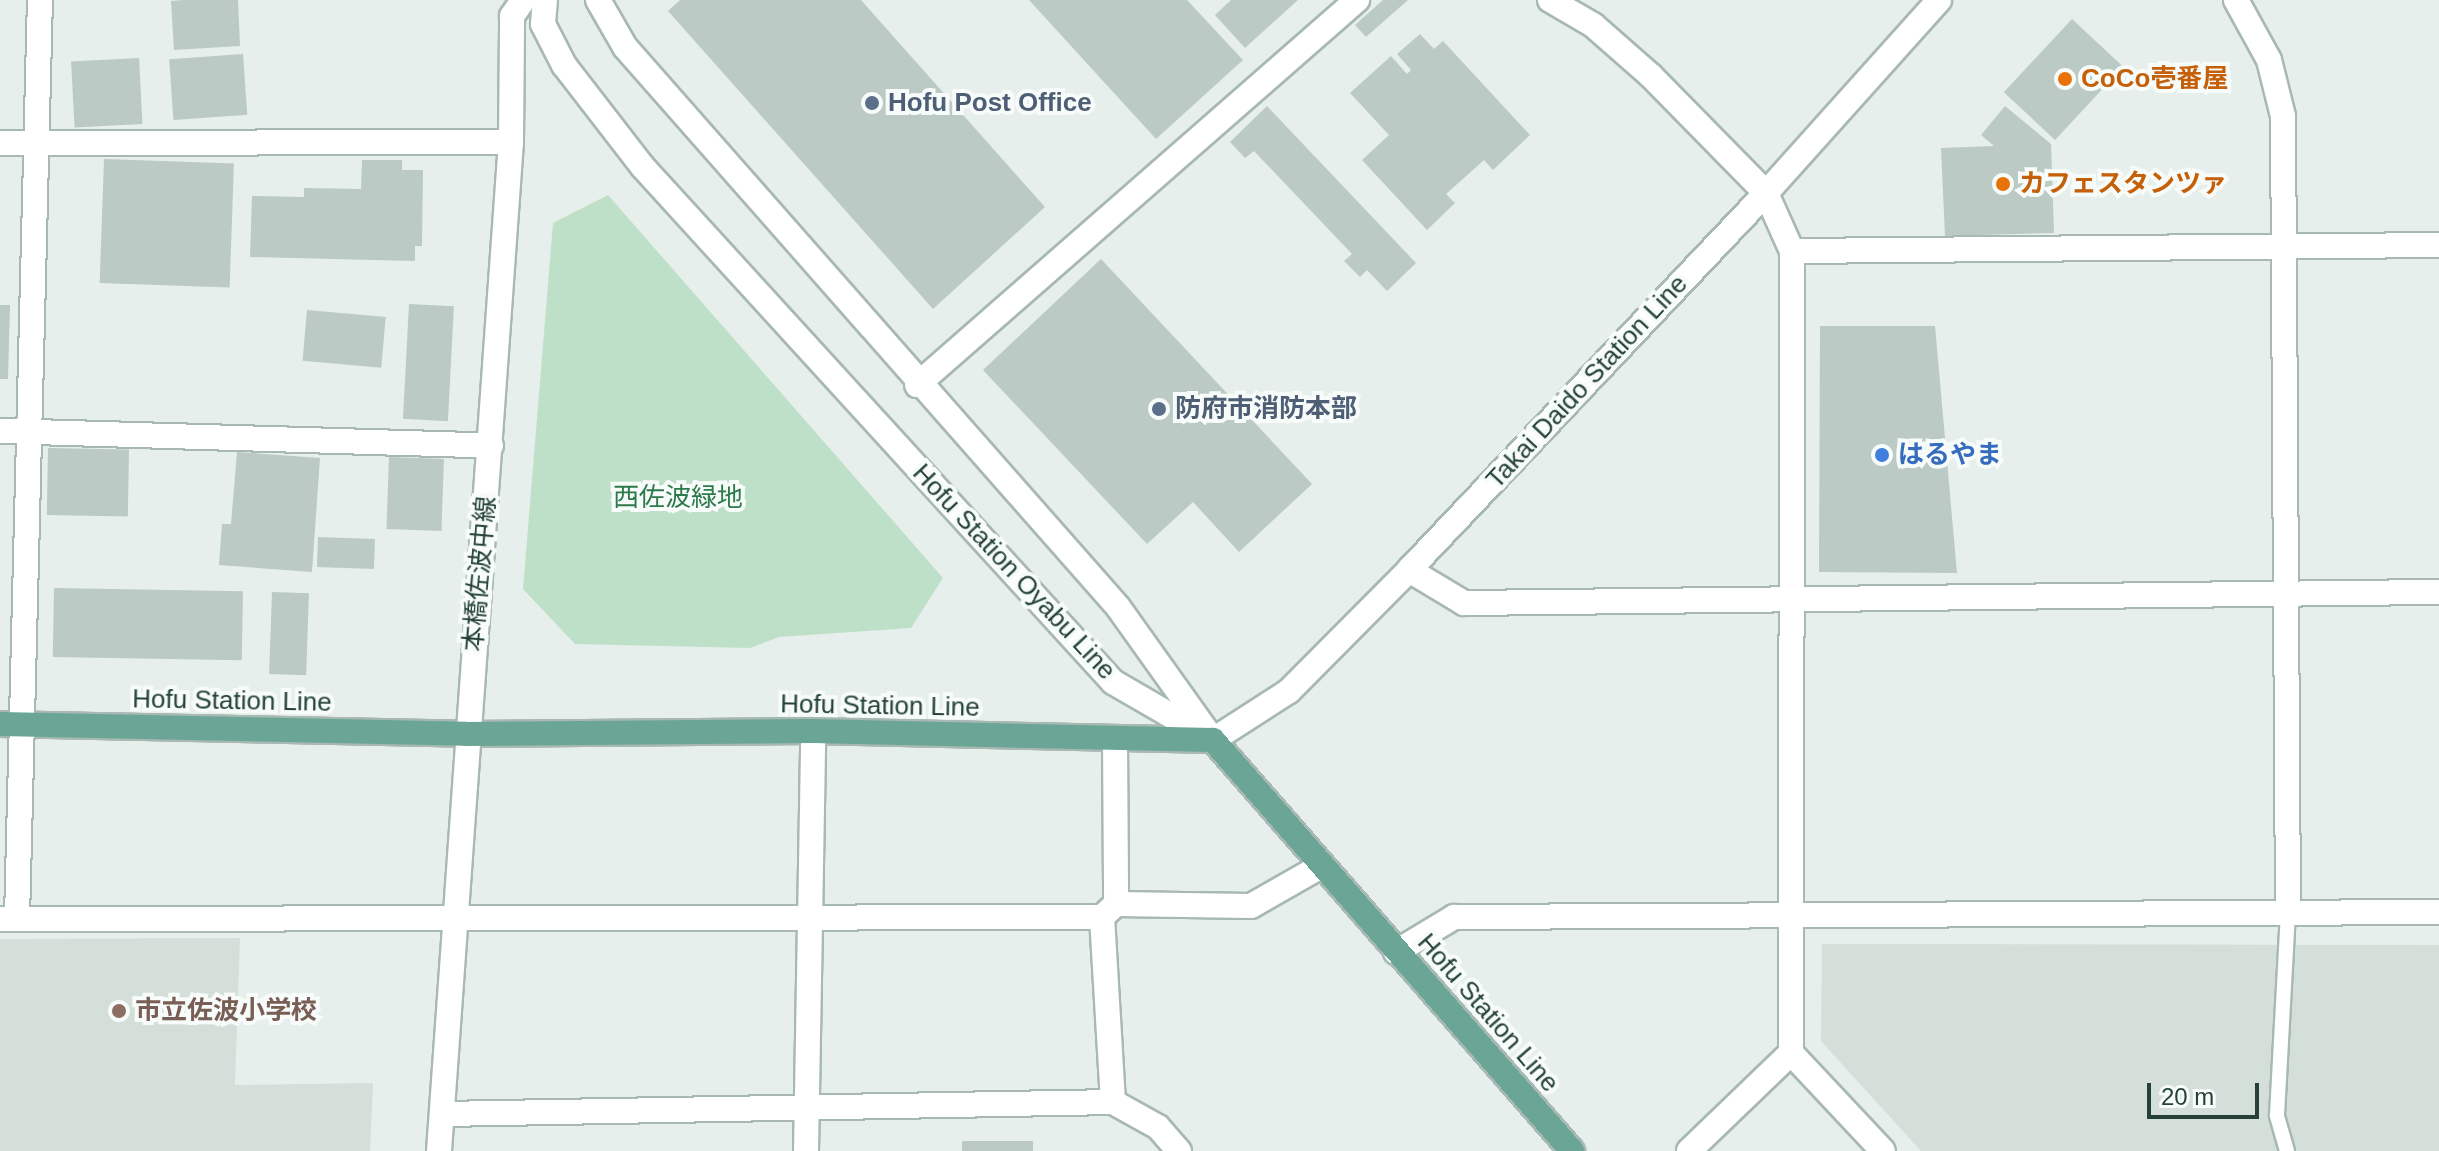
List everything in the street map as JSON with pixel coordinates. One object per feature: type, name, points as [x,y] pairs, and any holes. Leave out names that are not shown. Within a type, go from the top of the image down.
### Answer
[{"type":"main road","name":"Hofu Station Line","points":[[11,725],[466,734],[813,731],[1115,741],[1213,740],[1572,1151]]},
{"type":"street","points":[[40,0],[30,432],[11,725],[9,919],[813,921],[1251,906],[1321,866]]},
{"type":"street","name":"本橋佐波中線","points":[[439,1151],[457,918],[466,734],[491,446],[511,142],[512,16],[523,0]]},
{"type":"street","name":"Hofu Station Oyabu Line","points":[[545,0],[543,24],[564,65],[642,166],[1113,682],[1213,740]]},
{"type":"street","name":"Hofu Station Oyabu Line","points":[[598,0],[625,47],[917,385],[1118,607],[1213,740]]},
{"type":"street","points":[[917,385],[1357,0]]},
{"type":"street","points":[[1550,0],[1593,25],[1651,76],[1766,193],[1792,251],[1791,1053],[1883,1151]]},
{"type":"street","name":"Takai Daido Station Line","points":[[1213,740],[1289,691],[1409,570],[1766,193],[1939,0]]},
{"type":"street","points":[[2236,0],[2269,60],[2283,116],[2288,912]]},
{"type":"street","points":[[0,143],[511,142]]},
{"type":"street","points":[[1792,251],[2439,245]]},
{"type":"street","points":[[0,431],[491,446]]},
{"type":"street","points":[[1409,570],[1464,603],[1792,601],[2286,591],[2439,592]]},
{"type":"street","points":[[806,1151],[813,921],[813,731]]},
{"type":"street","points":[[1113,1102],[1109,910],[1115,741]]},
{"type":"street","points":[[1396,952],[1454,917],[1789,918],[2439,912]]},
{"type":"street","points":[[1689,1151],[1791,1053]]},
{"type":"street","points":[[442,1114],[807,1110],[1113,1102],[1158,1127],[1179,1151]]},
{"type":"lane","points":[[2287,1151],[2277,1115],[2288,912]]},
{"type":"shaded area","name":"市立佐波小学校","points":[[240,938],[235,1085],[373,1083],[370,1151],[0,1151],[0,939]]},
{"type":"shaded area","points":[[1822,944],[2439,945],[2439,1151],[1921,1151],[1821,1041]]},
{"type":"green space","name":"西佐波緑地","points":[[608,195],[943,578],[911,628],[779,637],[750,648],[575,644],[523,589],[553,223]]},
{"type":"building","points":[[238,0],[240,46],[174,50],[171,1]]},
{"type":"building","points":[[680,0],[861,0],[1045,207],[933,309],[668,11]]},
{"type":"building","points":[[1029,0],[1187,0],[1243,60],[1156,139]]},
{"type":"building","points":[[1231,0],[1298,0],[1245,48],[1215,15]]},
{"type":"building","points":[[1383,0],[1408,0],[1366,37],[1355,25]]},
{"type":"building","points":[[2072,19],[2123,67],[2055,140],[2004,92]]},
{"type":"building","points":[[1420,34],[1434,49],[1443,41],[1530,135],[1493,170],[1484,160],[1446,194],[1455,203],[1427,230],[1362,160],[1389,135],[1350,93],[1391,56],[1407,74],[1411,70],[1397,54]]},
{"type":"building","points":[[243,54],[247,115],[173,120],[169,59]]},
{"type":"building","points":[[139,58],[142,124],[75,127],[71,62]]},
{"type":"building","points":[[1267,106],[1416,263],[1387,291],[1367,270],[1360,277],[1344,261],[1352,254],[1254,151],[1245,158],[1230,142]]},
{"type":"building","points":[[2005,106],[2051,144],[2054,233],[1945,236],[1941,148],[1994,146],[1981,135]]},
{"type":"building","points":[[104,159],[234,164],[230,287],[100,283]]},
{"type":"building","points":[[362,160],[402,160],[402,170],[423,170],[422,246],[415,246],[415,261],[250,257],[252,196],[304,197],[304,188],[361,189]]},
{"type":"building","points":[[1101,259],[1312,484],[1239,552],[1193,502],[1147,544],[983,370]]},
{"type":"building","points":[[409,304],[454,306],[448,421],[403,419]]},
{"type":"building","points":[[0,305],[10,305],[8,379],[0,379]]},
{"type":"building","points":[[307,310],[386,317],[381,368],[303,361]]},
{"type":"building","points":[[1820,326],[1935,326],[1957,573],[1819,572]]},
{"type":"building","points":[[48,448],[129,449],[128,516],[47,515]]},
{"type":"building","points":[[237,452],[320,458],[312,572],[219,565],[222,524],[231,524]]},
{"type":"building","points":[[389,457],[444,459],[441,531],[386,529]]},
{"type":"building","points":[[318,537],[375,539],[374,569],[317,567]]},
{"type":"building","points":[[54,588],[243,591],[242,660],[53,657]]},
{"type":"building","points":[[272,592],[309,593],[306,675],[269,674]]},
{"type":"building","points":[[962,1141],[1033,1141],[1033,1151],[962,1151]]},
{"type":"place","name":"CoCo壱番屋","points":[[2065,79]]},
{"type":"place","name":"Hofu Post Office","points":[[872,103]]},
{"type":"place","name":"カフェスタンツァ","points":[[2003,184]]},
{"type":"place","name":"防府市消防本部","points":[[1159,409]]},
{"type":"place","name":"はるやま","points":[[1882,455]]},
{"type":"place","name":"市立佐波小学校","points":[[119,1011]]}]
